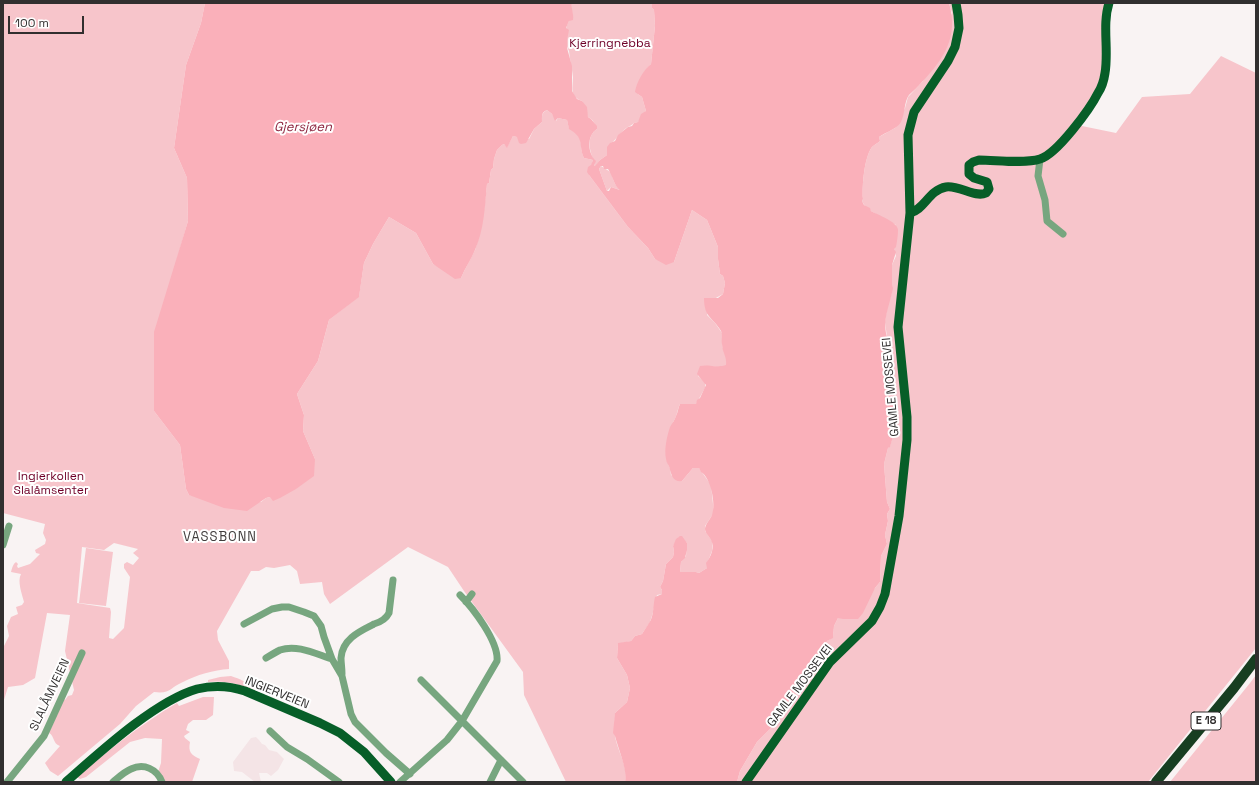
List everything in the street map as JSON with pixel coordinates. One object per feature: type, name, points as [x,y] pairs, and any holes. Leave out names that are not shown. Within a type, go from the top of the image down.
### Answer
[{"type":"highway","name":"E 18","points":[[1156,782],[1234,688],[1256,659]]},
{"type":"highway","name":"E 18","points":[[1162,782],[1256,668]]},
{"type":"main road","name":"GAMLE MOSSEVEI","points":[[746,782],[830,662],[872,621],[885,594],[898,521],[907,440],[907,417],[898,327],[910,213],[907,146],[909,129],[914,112],[948,61],[955,47],[959,22],[956,3]]},
{"type":"main road","points":[[910,213],[918,209],[936,191],[944,188],[957,187],[978,194],[986,193],[989,188],[987,182],[974,178],[969,174],[969,165],[979,160],[1040,159],[1049,153],[1077,124],[1100,89],[1106,68],[1106,23],[1109,3]]},
{"type":"main road","name":"INGIERVEIEN","points":[[66,782],[122,734],[154,711],[190,692],[204,688],[220,687],[245,691],[331,728],[364,752],[391,782]]},
{"type":"street","points":[[1040,159],[1038,176],[1045,200],[1047,221],[1063,234]]},
{"type":"street","points":[[3,545],[9,526]]},
{"type":"street","points":[[393,580],[389,613],[382,621],[354,635],[345,645],[341,655],[342,676],[351,714],[355,722],[386,753],[410,774]]},
{"type":"street","points":[[466,602],[472,594]]},
{"type":"street","points":[[400,782],[438,749],[462,721],[494,668],[498,656],[494,641],[460,595]]},
{"type":"street","points":[[244,624],[272,609],[289,607],[314,616],[319,621],[332,659],[342,676]]},
{"type":"street","points":[[266,658],[281,650],[297,649],[310,651],[332,659]]},
{"type":"street","name":"SLALÅMVEIEN","points":[[7,782],[44,736],[82,653]]},
{"type":"street","points":[[421,680],[523,782]]},
{"type":"street","points":[[270,731],[287,747],[307,759],[339,782]]},
{"type":"street","points":[[490,782],[501,760]]},
{"type":"street","points":[[113,782],[126,772],[138,767],[151,769],[159,776],[162,782]]},
{"type":"shaded area","points":[[256,737],[269,750],[277,752],[284,759],[278,770],[271,776],[267,773],[259,773],[261,782],[255,782],[242,772],[234,771],[233,762],[251,738]]},
{"type":"green space","name":"Ingierkollen Slalåmsenter","points":[[3,3],[205,3],[201,23],[186,65],[174,148],[187,178],[188,221],[177,259],[154,411],[180,445],[186,489],[189,495],[261,502],[270,497],[315,459],[303,431],[304,415],[297,394],[318,361],[329,320],[359,296],[364,263],[389,217],[416,233],[433,264],[461,278],[475,250],[480,234],[487,184],[489,183],[497,150],[504,144],[507,147],[513,136],[529,139],[534,129],[542,122],[543,114],[547,110],[552,114],[556,121],[558,118],[567,120],[569,128],[578,135],[584,158],[593,160],[589,175],[628,227],[648,248],[655,259],[674,262],[692,210],[707,220],[718,247],[720,274],[723,276],[725,283],[723,294],[714,299],[707,315],[722,333],[722,346],[727,359],[726,366],[702,366],[698,376],[705,382],[705,388],[696,404],[680,404],[673,422],[666,459],[671,475],[682,481],[693,468],[699,468],[711,485],[713,514],[705,526],[705,531],[712,541],[712,551],[707,568],[699,573],[680,572],[681,562],[686,556],[687,543],[679,537],[673,546],[673,557],[666,564],[663,581],[660,587],[662,594],[657,595],[649,624],[642,634],[635,636],[631,641],[618,644],[617,658],[627,675],[630,688],[627,702],[615,713],[615,736],[624,765],[626,777],[625,782],[566,782],[524,695],[523,672],[448,567],[408,547],[330,604],[324,594],[322,582],[300,584],[297,571],[290,565],[274,568],[266,567],[259,571],[251,571],[217,631],[218,640],[229,661],[229,669],[217,670],[199,675],[178,684],[167,691],[154,692],[136,706],[120,724],[58,776],[50,771],[45,763],[60,746],[57,745],[49,733],[64,699],[65,700],[68,696],[72,695],[74,690],[65,651],[70,615],[47,613],[35,678],[23,685],[8,687],[3,703],[3,648],[9,636],[7,626],[11,617],[18,614],[16,607],[22,605],[24,602],[20,584],[21,574],[11,571],[16,562],[18,564],[18,568],[30,564],[40,554],[36,553],[35,550],[45,544],[46,540],[43,533],[45,524],[3,513]],"holes":[[[114,543],[138,549],[133,553],[139,558],[133,565],[127,562],[124,564],[124,568],[130,577],[124,628],[113,639],[109,638],[110,608],[77,603],[82,547],[104,550]]]},
{"type":"green space","name":"Kjerringnebba","points":[[572,3],[652,3],[652,8],[654,10],[655,26],[651,64],[644,73],[638,94],[642,97],[646,111],[638,122],[625,129],[610,144],[607,155],[600,160],[596,166],[594,166],[595,163],[590,141],[593,132],[597,129],[593,120],[588,117],[582,101],[573,94],[573,77],[566,36],[567,24],[573,16]]},
{"type":"green space","points":[[949,3],[1111,3],[1104,80],[1077,125],[1116,133],[1142,97],[1190,94],[1221,56],[1256,73],[1256,648],[1148,782],[737,782],[740,771],[757,742],[778,721],[797,686],[814,668],[825,649],[827,641],[833,637],[834,626],[838,618],[875,588],[880,582],[881,556],[887,544],[885,535],[888,521],[887,514],[890,509],[887,502],[884,464],[897,423],[894,414],[892,373],[887,355],[891,339],[887,337],[885,322],[887,308],[892,292],[892,265],[896,256],[894,249],[896,225],[864,205],[862,201],[864,172],[867,158],[872,147],[880,141],[879,137],[895,128],[905,108],[908,97],[923,81],[952,13]]},
{"type":"green space","points":[[601,166],[612,173],[614,182],[620,190],[611,187],[607,191],[599,169]]},
{"type":"green space","points":[[86,548],[113,552],[106,606],[79,603]]},
{"type":"green space","points":[[1256,675],[1256,782],[1170,782],[1250,683]]},
{"type":"green space","points":[[231,676],[246,682],[254,688],[254,690],[232,683],[208,682],[208,680]]},
{"type":"green space","points":[[203,697],[214,697],[213,715],[206,720],[193,720],[188,724],[186,730],[190,732],[184,736],[190,742],[189,748],[191,753],[200,759],[192,782],[163,782],[158,772],[161,763],[162,739],[145,738],[130,742],[86,777],[80,779],[77,777],[126,738],[164,711],[177,703],[179,706]]},
{"type":"water","name":"Gjersjøen","points":[[205,3],[572,3],[573,20],[569,21],[566,28],[569,30],[567,48],[572,66],[572,91],[577,99],[582,101],[587,107],[588,117],[597,126],[597,129],[591,136],[589,145],[591,154],[596,161],[595,166],[607,155],[607,147],[610,143],[615,141],[618,135],[628,127],[638,122],[641,114],[646,111],[642,97],[635,92],[641,76],[651,64],[655,26],[652,3],[949,3],[952,15],[951,36],[943,56],[919,86],[909,95],[901,122],[894,129],[879,137],[880,141],[872,147],[867,158],[864,172],[862,201],[864,205],[870,208],[871,211],[895,224],[898,230],[896,247],[894,249],[896,252],[892,265],[893,288],[885,324],[887,337],[891,339],[887,355],[890,360],[894,414],[897,423],[884,464],[887,502],[890,509],[887,514],[888,521],[885,535],[887,544],[881,556],[880,582],[875,588],[863,613],[858,619],[838,618],[834,626],[833,638],[827,641],[814,668],[797,686],[778,721],[757,742],[740,771],[737,782],[625,782],[626,777],[624,766],[613,733],[615,713],[627,702],[630,688],[627,675],[617,658],[618,643],[631,641],[635,636],[642,634],[651,620],[655,597],[662,594],[660,587],[663,581],[666,564],[673,557],[673,546],[676,539],[682,536],[687,543],[687,550],[685,558],[681,562],[680,572],[699,573],[707,568],[706,563],[711,555],[712,543],[705,529],[713,510],[712,492],[708,480],[699,468],[693,468],[682,481],[675,480],[665,455],[670,427],[676,417],[680,404],[696,404],[706,385],[697,374],[700,366],[726,365],[726,359],[722,347],[722,333],[707,314],[704,305],[704,298],[718,298],[723,294],[725,283],[723,276],[720,274],[718,247],[707,220],[692,210],[674,262],[666,265],[655,259],[648,248],[628,227],[587,172],[588,167],[591,165],[593,160],[584,158],[579,139],[574,132],[569,129],[567,120],[558,118],[555,121],[552,114],[547,110],[545,111],[542,115],[542,122],[534,129],[526,143],[519,143],[517,137],[513,136],[507,148],[504,144],[497,150],[489,183],[487,184],[484,218],[478,242],[461,278],[455,279],[433,264],[416,233],[389,217],[364,263],[359,297],[329,320],[318,361],[297,394],[304,415],[303,431],[315,459],[314,476],[280,498],[273,501],[270,497],[266,498],[247,511],[224,508],[189,495],[186,489],[180,445],[154,411],[154,332],[188,221],[187,178],[174,148],[186,65],[201,23]],"holes":[[[603,166],[604,169],[608,169],[616,186],[620,190],[611,187],[609,191],[607,191],[599,169]]]},
{"type":"district","name":"VASSBONN","points":[[220,537]]}]
